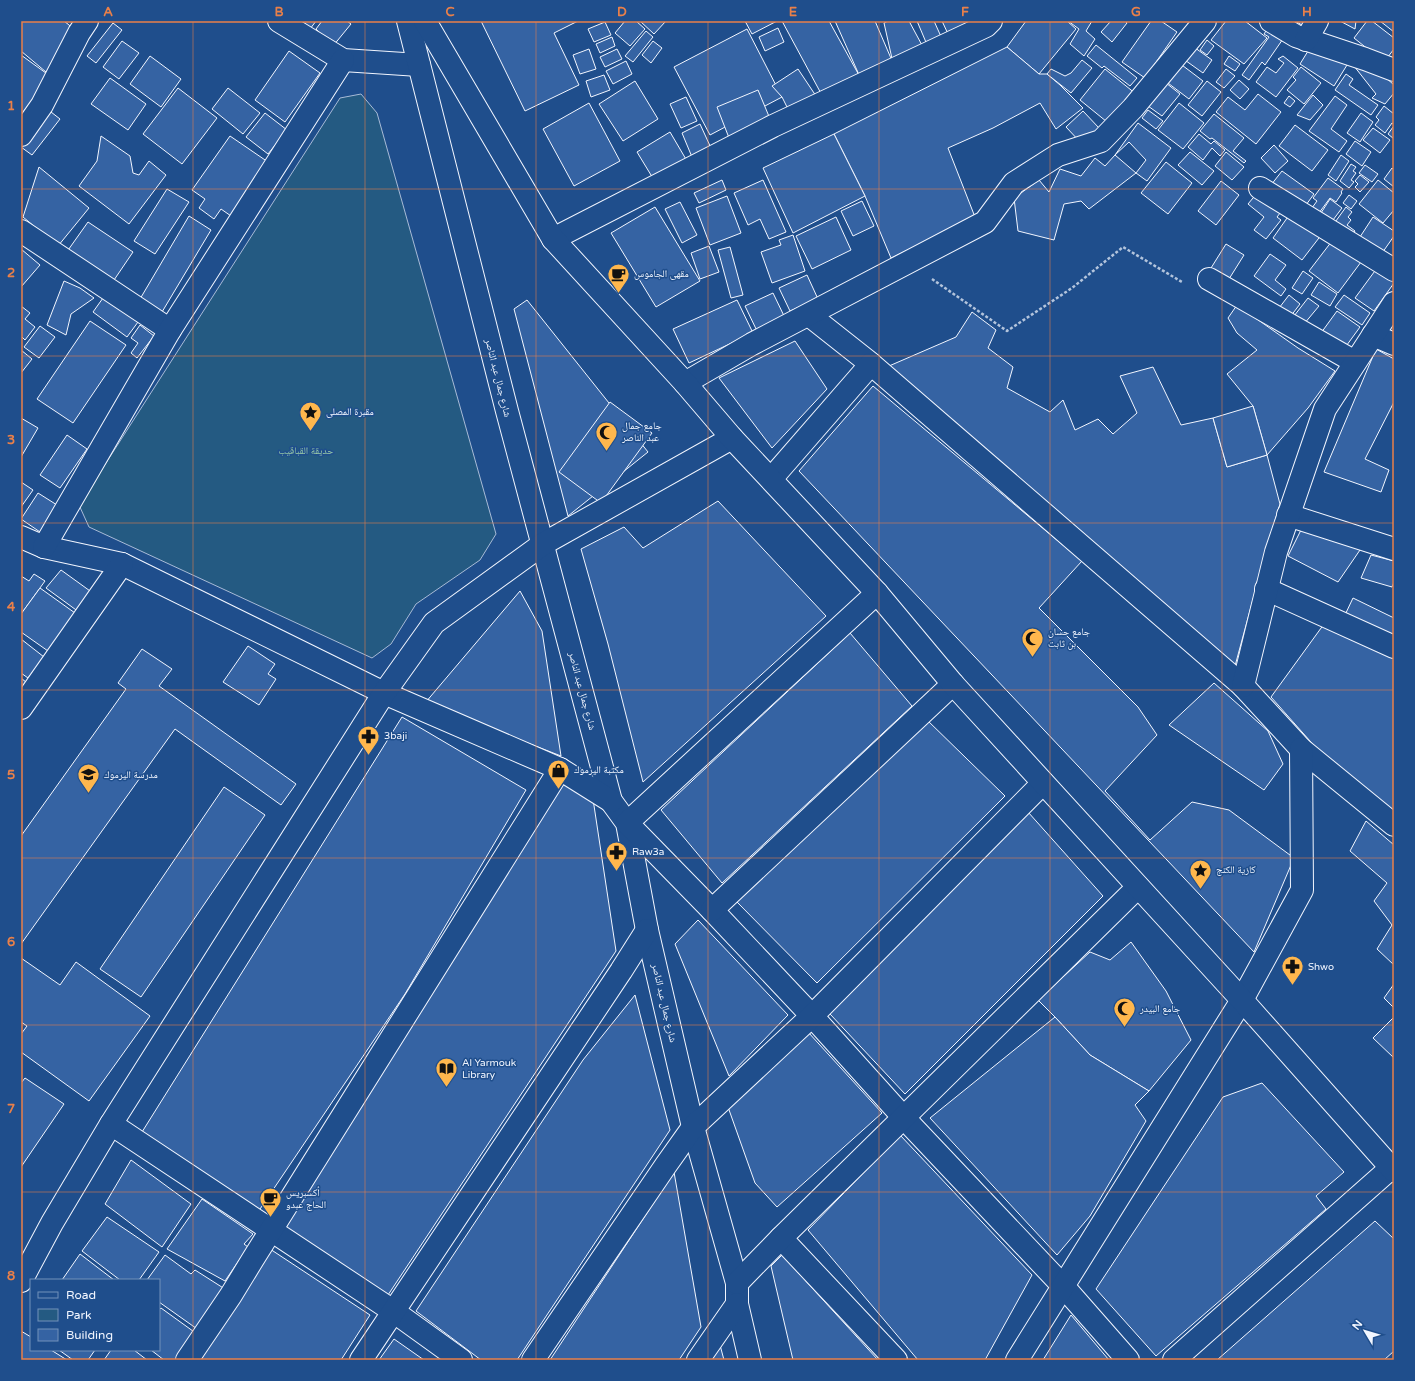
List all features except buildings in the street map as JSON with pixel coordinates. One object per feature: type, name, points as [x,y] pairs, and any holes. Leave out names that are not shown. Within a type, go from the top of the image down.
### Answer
[{"type":"street","points":[[21,135],[42,105],[79,33],[87,21]]},
{"type":"street","points":[[279,21],[343,60],[419,65]]},
{"type":"street","name":"شارع جمال عبد الناصر","points":[[408,21],[507,411],[612,801],[627,823],[647,930],[693,1127],[737,1294],[750,1360]]},
{"type":"street","points":[[425,21],[553,239],[685,383],[732,438],[877,593],[952,684],[1242,1000],[1393,1170],[1174,1360]]},
{"type":"street","points":[[553,239],[773,126],[986,26],[991,21]]},
{"type":"street","points":[[685,383],[752,344],[985,222],[1014,183],[1058,155],[1101,141],[1133,108],[1205,21]]},
{"type":"street","points":[[1271,21],[1296,36],[1306,40],[1394,70]]},
{"type":"street","points":[[1306,40],[1317,21]]},
{"type":"street","points":[[44,547],[170,330],[343,60]]},
{"type":"street","points":[[1260,188],[1394,270]]},
{"type":"street","points":[[21,231],[170,330]]},
{"type":"street","points":[[1209,279],[1355,362]]},
{"type":"street","points":[[1243,686],[1276,552],[1324,409],[1394,303]]},
{"type":"street","points":[[809,315],[871,364],[1243,686],[1301,749],[1394,825]]},
{"type":"street","points":[[1373,335],[1394,344]]},
{"type":"street","points":[[771,479],[871,364]]},
{"type":"street","points":[[21,1281],[52,1223],[111,1124],[384,693],[434,623],[543,544],[732,438]]},
{"type":"street","points":[[1288,515],[1394,549]]},
{"type":"street","points":[[21,537],[44,547],[122,564],[384,693],[560,769],[612,801]]},
{"type":"street","points":[[21,708],[122,564]]},
{"type":"street","points":[[1266,589],[1394,647]]},
{"type":"street","points":[[877,593],[627,823],[812,1016],[904,1118],[1063,1286],[1128,1360]]},
{"type":"street","points":[[712,910],[952,684]]},
{"type":"street","points":[[1017,1360],[1242,1000],[1302,890],[1301,749]]},
{"type":"street","points":[[187,1360],[232,1295],[560,769]]},
{"type":"street","points":[[533,1360],[693,1127],[812,1016],[1043,783]]},
{"type":"street","points":[[698,1360],[737,1294],[781,1238],[1138,887]]},
{"type":"street","points":[[361,1360],[617,978],[647,930]]},
{"type":"street","points":[[111,1124],[393,1311],[461,1360]]},
{"type":"street","points":[[781,1238],[896,1360]]},
{"type":"path","points":[[907,262],[1007,330],[1072,288],[1123,247],[1187,285],[1209,279]]},
{"type":"green space","name":"حديقة القباقيب","points":[[361,94],[377,113],[496,534],[480,560],[416,604],[391,644],[372,658],[89,527],[79,505],[340,98]]},
{"type":"place","name":"مقهى الجاموس","points":[[619,294]]},
{"type":"place","name":"مقبرة المصلى","points":[[311,432]]},
{"type":"place","name":"جامع جمال عبد الناصر","points":[[606,452]]},
{"type":"place","name":"جامع حسان بن ثابت","points":[[1032,658]]},
{"type":"place","name":"3baji","points":[[369,756]]},
{"type":"place","name":"مكتبة اليرموك","points":[[559,790]]},
{"type":"place","name":"مدرسة اليرموك","points":[[89,794]]},
{"type":"place","name":"Raw3a","points":[[616,872]]},
{"type":"place","name":"كازية الكنج","points":[[1200,890]]},
{"type":"place","name":"Shwo","points":[[1293,986]]},
{"type":"place","name":"جامع البيدر","points":[[1125,1028]]},
{"type":"place","name":"Al Yarmouk Library","points":[[447,1088]]},
{"type":"place","name":"أكسبريس الحاج عبدو","points":[[271,1218]]}]
